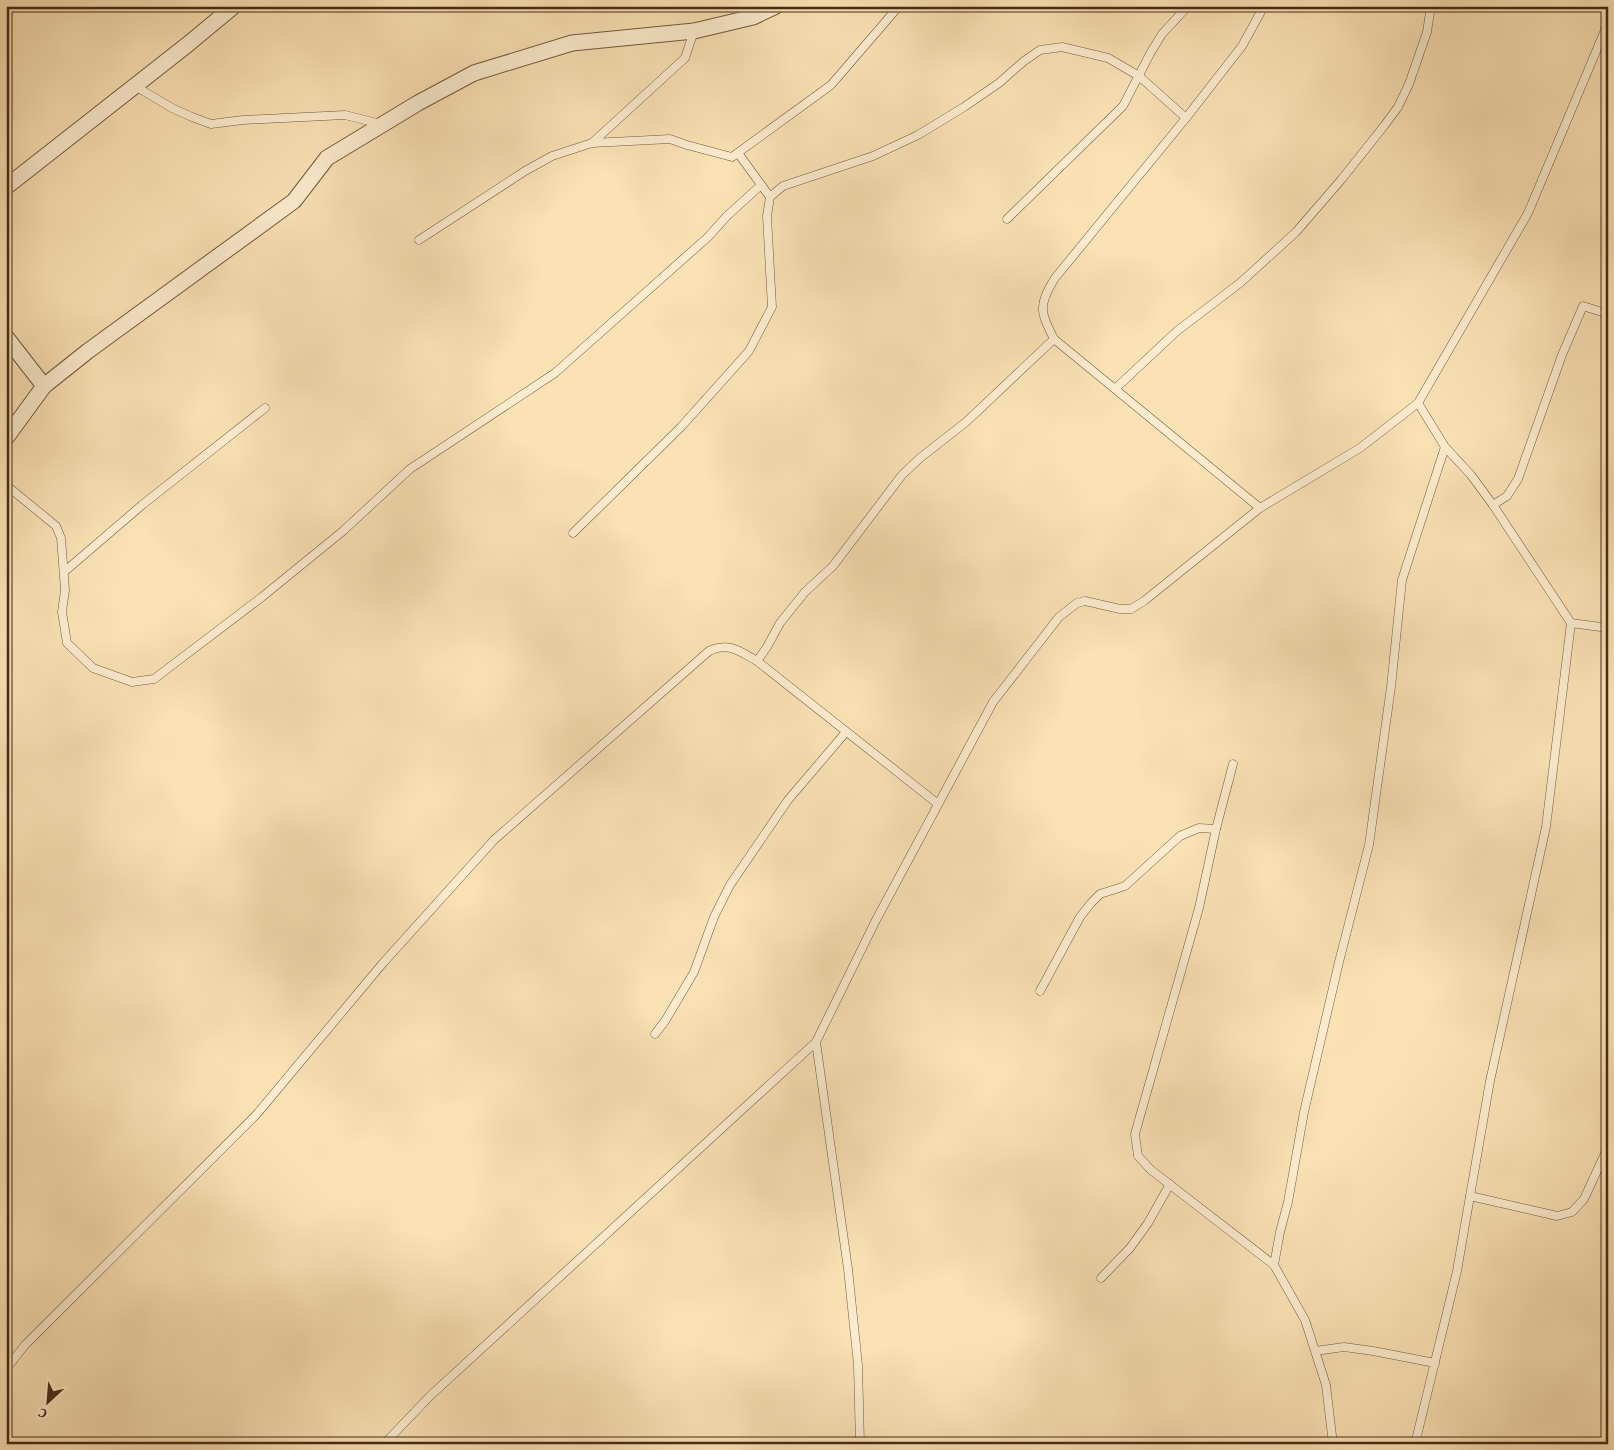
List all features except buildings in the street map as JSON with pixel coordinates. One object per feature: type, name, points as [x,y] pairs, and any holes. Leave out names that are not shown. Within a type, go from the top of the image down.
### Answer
[{"type":"street","points":[[6,187],[234,6]]},
{"type":"street","points":[[6,438],[44,386],[88,351],[294,201],[327,158],[383,124],[474,73],[527,56],[572,43],[694,31],[753,17],[776,6]]},
{"type":"street","points":[[6,337],[44,386]]},
{"type":"lane","points":[[419,240],[525,171],[552,156],[592,143],[670,139],[687,146],[732,157],[775,128],[831,85],[899,6]]},
{"type":"lane","points":[[1007,219],[1122,106],[1150,52],[1162,34],[1188,6]]},
{"type":"lane","points":[[1260,508],[1054,339],[1044,320],[1042,308],[1045,294],[1055,278],[1186,118],[1242,46],[1264,6]]},
{"type":"lane","points":[[1116,388],[1178,331],[1240,283],[1296,232],[1341,180],[1398,106],[1409,84],[1427,32],[1431,6]]},
{"type":"lane","points":[[384,1444],[430,1396],[816,1042],[875,922],[993,702],[1059,617],[1077,603],[1085,601],[1120,609],[1131,609],[1144,601],[1260,508],[1360,448],[1418,403],[1528,213],[1608,23]]},
{"type":"lane","points":[[592,143],[685,58],[694,31]]},
{"type":"lane","points":[[573,533],[681,427],[749,351],[772,307],[767,216],[770,197],[783,186],[873,156],[918,135],[999,83],[1040,50],[1062,48],[1108,58],[1139,76],[1186,118]]},
{"type":"lane","points":[[135,86],[192,118],[211,124],[243,120],[345,115],[383,124]]},
{"type":"lane","points":[[738,153],[770,197]]},
{"type":"lane","points":[[6,485],[56,526],[61,538],[65,590],[62,612],[67,642],[94,668],[132,682],[154,679],[262,597],[343,531],[410,469],[556,374],[708,237],[727,216],[761,185]]},
{"type":"lane","points":[[1493,505],[1506,496],[1518,480],[1562,355],[1584,306],[1608,314]]},
{"type":"lane","points":[[757,661],[780,623],[805,592],[833,566],[902,475],[920,458],[966,422],[1054,339]]},
{"type":"lane","points":[[1415,1444],[1457,1272],[1490,1081],[1546,828],[1571,623],[1493,505],[1471,475],[1445,447],[1418,403]]},
{"type":"lane","points":[[64,572],[142,506],[265,408]]},
{"type":"lane","points":[[1274,1265],[1288,1202],[1304,1112],[1369,846],[1391,687],[1402,580],[1445,447]]},
{"type":"lane","points":[[1571,623],[1608,628]]},
{"type":"lane","points":[[6,1368],[25,1345],[256,1115],[384,963],[494,840],[709,651],[720,646],[730,647],[757,661],[938,804]]},
{"type":"lane","points":[[655,1034],[665,1021],[694,972],[714,917],[730,885],[788,800],[846,732]]},
{"type":"lane","points":[[1233,764],[1216,829],[1199,908],[1135,1134],[1138,1156],[1152,1170],[1274,1265],[1305,1320],[1326,1385],[1333,1444]]},
{"type":"lane","points":[[1040,991],[1080,917],[1100,894],[1125,886],[1180,836],[1199,828],[1216,829]]},
{"type":"lane","points":[[816,1042],[848,1269],[858,1365],[860,1444]]},
{"type":"lane","points":[[1470,1196],[1558,1216],[1572,1212],[1584,1199],[1608,1147]]},
{"type":"lane","points":[[1101,1278],[1130,1248],[1148,1223],[1170,1184]]},
{"type":"lane","points":[[1315,1351],[1344,1347],[1435,1363]]}]
